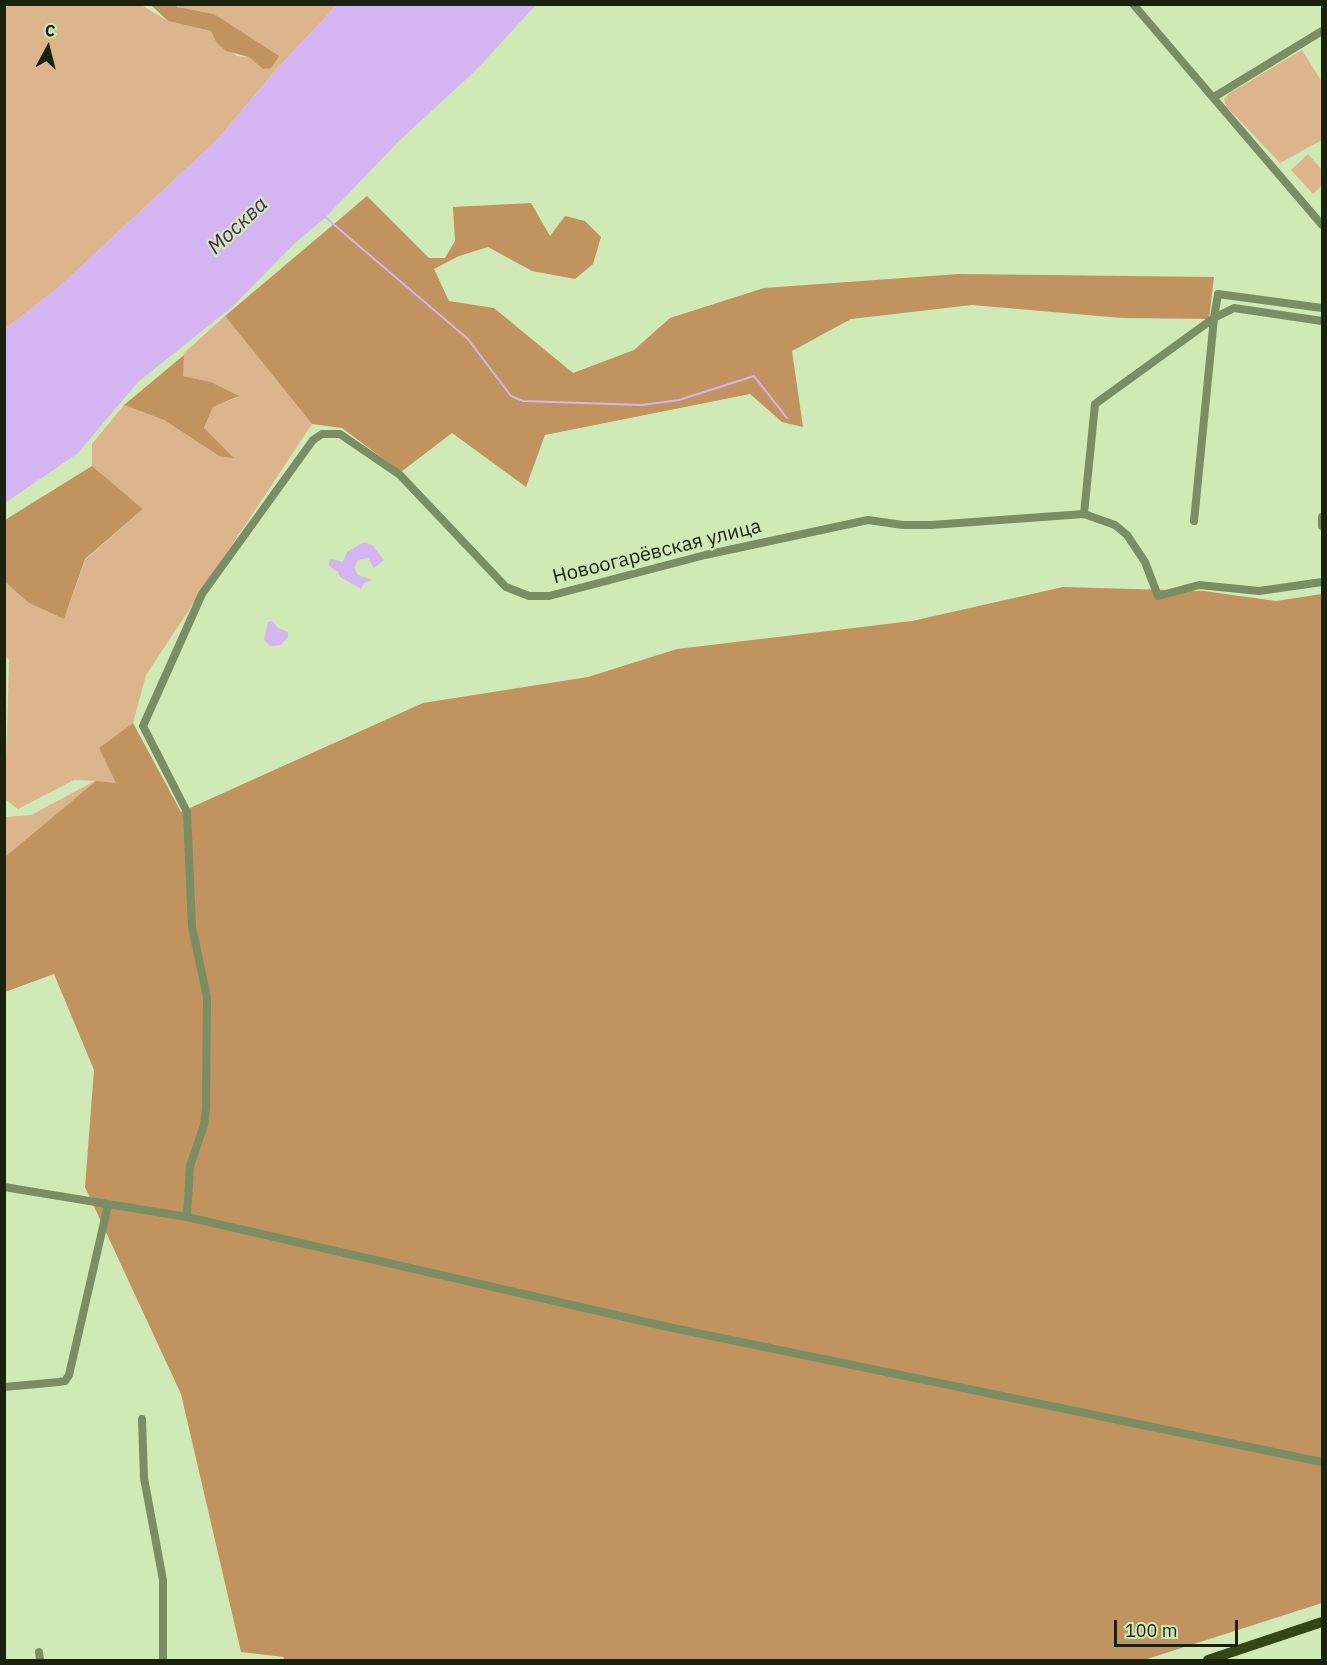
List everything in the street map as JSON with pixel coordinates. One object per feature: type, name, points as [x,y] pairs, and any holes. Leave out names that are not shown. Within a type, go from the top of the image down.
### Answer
[{"type":"main road","points":[[1208,1660],[1323,1622]]},
{"type":"street","points":[[1133,4],[1323,225]]},
{"type":"street","points":[[1214,97],[1323,31]]},
{"type":"street","points":[[1194,521],[1218,294],[1323,308]]},
{"type":"street","points":[[1084,514],[1095,404],[1214,318],[1234,308],[1323,321]]},
{"type":"street","name":"Новоогарёвская улица","points":[[187,1217],[190,1166],[206,1109],[207,997],[192,927],[187,812],[143,726],[202,594],[313,440],[322,434],[340,434],[400,476],[506,586],[529,596],[549,596],[705,555],[868,520],[903,525],[931,525],[1084,514],[1115,525],[1128,535],[1145,562],[1158,596],[1199,585],[1259,591],[1323,582]]},
{"type":"street","points":[[4,1187],[187,1217],[668,1327],[1323,1462]]},
{"type":"street","points":[[4,1387],[65,1381],[69,1375],[108,1204]]},
{"type":"street","points":[[142,1419],[144,1478],[163,1580],[163,1660]]},
{"type":"shaded area","points":[[5,5],[141,5],[168,21],[211,31],[216,42],[237,56],[249,57],[214,14],[178,7],[180,5],[337,5],[275,71],[217,140],[58,288],[5,329]]},
{"type":"shaded area","points":[[151,5],[175,5],[214,14],[279,56],[271,68],[263,69],[249,57],[226,51],[216,42],[211,31],[168,21]]},
{"type":"shaded area","points":[[1302,50],[1322,82],[1322,140],[1280,163],[1226,106],[1224,99],[1228,94]]},
{"type":"shaded area","points":[[1308,154],[1322,170],[1322,185],[1313,194],[1291,170]]},
{"type":"shaded area","points":[[367,196],[429,258],[445,258],[455,241],[453,207],[531,203],[550,236],[565,216],[585,221],[601,237],[593,264],[575,279],[532,271],[488,247],[459,256],[434,269],[449,301],[494,308],[573,373],[634,350],[670,318],[764,288],[959,274],[1214,277],[1209,319],[1122,318],[972,305],[851,319],[792,351],[803,427],[782,422],[750,394],[545,435],[526,487],[452,433],[401,472],[342,428],[312,424],[225,316]]},
{"type":"shaded area","points":[[225,316],[312,424],[146,675],[133,723],[99,748],[117,783],[5,857],[5,817],[31,815],[95,781],[74,780],[18,809],[5,799],[9,660],[5,656],[5,582],[29,603],[64,619],[85,560],[143,509],[92,466],[92,444],[124,405],[164,420],[219,456],[233,457],[204,429],[213,407],[238,397],[211,382],[182,376],[184,353]]},
{"type":"shaded area","points":[[184,355],[183,376],[211,382],[239,396],[213,407],[204,428],[234,458],[219,456],[164,420],[124,405]]},
{"type":"shaded area","points":[[92,466],[143,509],[85,559],[64,619],[29,603],[5,582],[5,520]]},
{"type":"shaded area","points":[[1063,587],[1204,591],[1276,601],[1322,594],[1322,1603],[1144,1660],[283,1660],[284,1657],[241,1652],[181,1394],[85,1187],[94,1070],[54,974],[5,992],[5,857],[96,781],[116,783],[99,748],[133,723],[181,812],[423,703],[588,677],[677,649],[912,621]]},
{"type":"water","name":"Москва","points":[[337,5],[536,5],[477,69],[399,141],[325,218],[295,243],[232,307],[138,382],[78,453],[5,503],[5,329],[58,288],[217,140],[275,71]]},
{"type":"water","points":[[364,542],[372,545],[384,560],[374,568],[368,558],[358,560],[354,568],[358,575],[373,580],[364,583],[361,589],[340,577],[338,572],[328,565],[331,559],[343,562],[347,552]]},
{"type":"water","points":[[272,621],[278,628],[288,632],[288,637],[281,645],[270,646],[264,640],[268,622]]},
{"type":"waterway","points":[[325,217],[468,339],[511,396],[523,401],[642,405],[679,400],[754,376],[787,418]]}]
